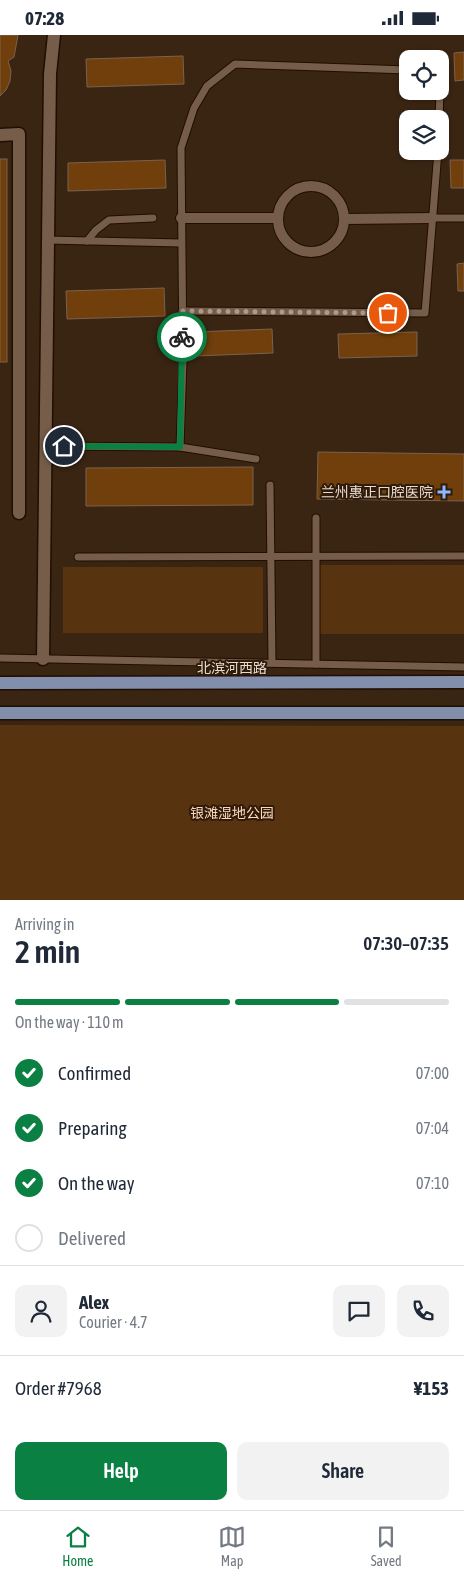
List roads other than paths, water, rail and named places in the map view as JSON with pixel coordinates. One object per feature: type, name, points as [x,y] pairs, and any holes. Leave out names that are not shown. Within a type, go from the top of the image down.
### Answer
[{"type":"main road","name":"北滨河西路","points":[[0,683],[464,682]]},
{"type":"main road","points":[[0,713],[464,713]]},
{"type":"street","points":[[43,659],[50,74],[54,35]]},
{"type":"street","points":[[0,135],[19,134],[19,513]]},
{"type":"street","points":[[311,185],[324,188],[334,196],[342,207],[344,219],[341,232],[334,242],[323,249],[310,252],[297,249],[287,242],[280,231],[277,218],[280,206],[288,195],[298,188],[311,185]]},
{"type":"street","points":[[181,218],[277,218]]},
{"type":"street","points":[[344,219],[432,218]]},
{"type":"lane","points":[[180,447],[183,361],[181,148],[194,108],[207,86],[235,64],[399,70]]},
{"type":"lane","points":[[182,311],[425,313],[437,160]]},
{"type":"lane","points":[[87,241],[96,230],[109,220],[153,218]]},
{"type":"lane","points":[[432,218],[464,218]]},
{"type":"lane","points":[[48,240],[181,243]]},
{"type":"lane","points":[[45,446],[180,447],[256,459]]},
{"type":"lane","points":[[270,485],[272,663]]},
{"type":"lane","points":[[316,518],[316,664]]},
{"type":"lane","points":[[78,557],[464,556]]},
{"type":"lane","points":[[0,658],[464,667]]},
{"type":"place","name":"兰州惠正口腔医院","points":[[444,492]]},
{"type":"park label","name":"银滩湿地公园","points":[[232,813]]}]
